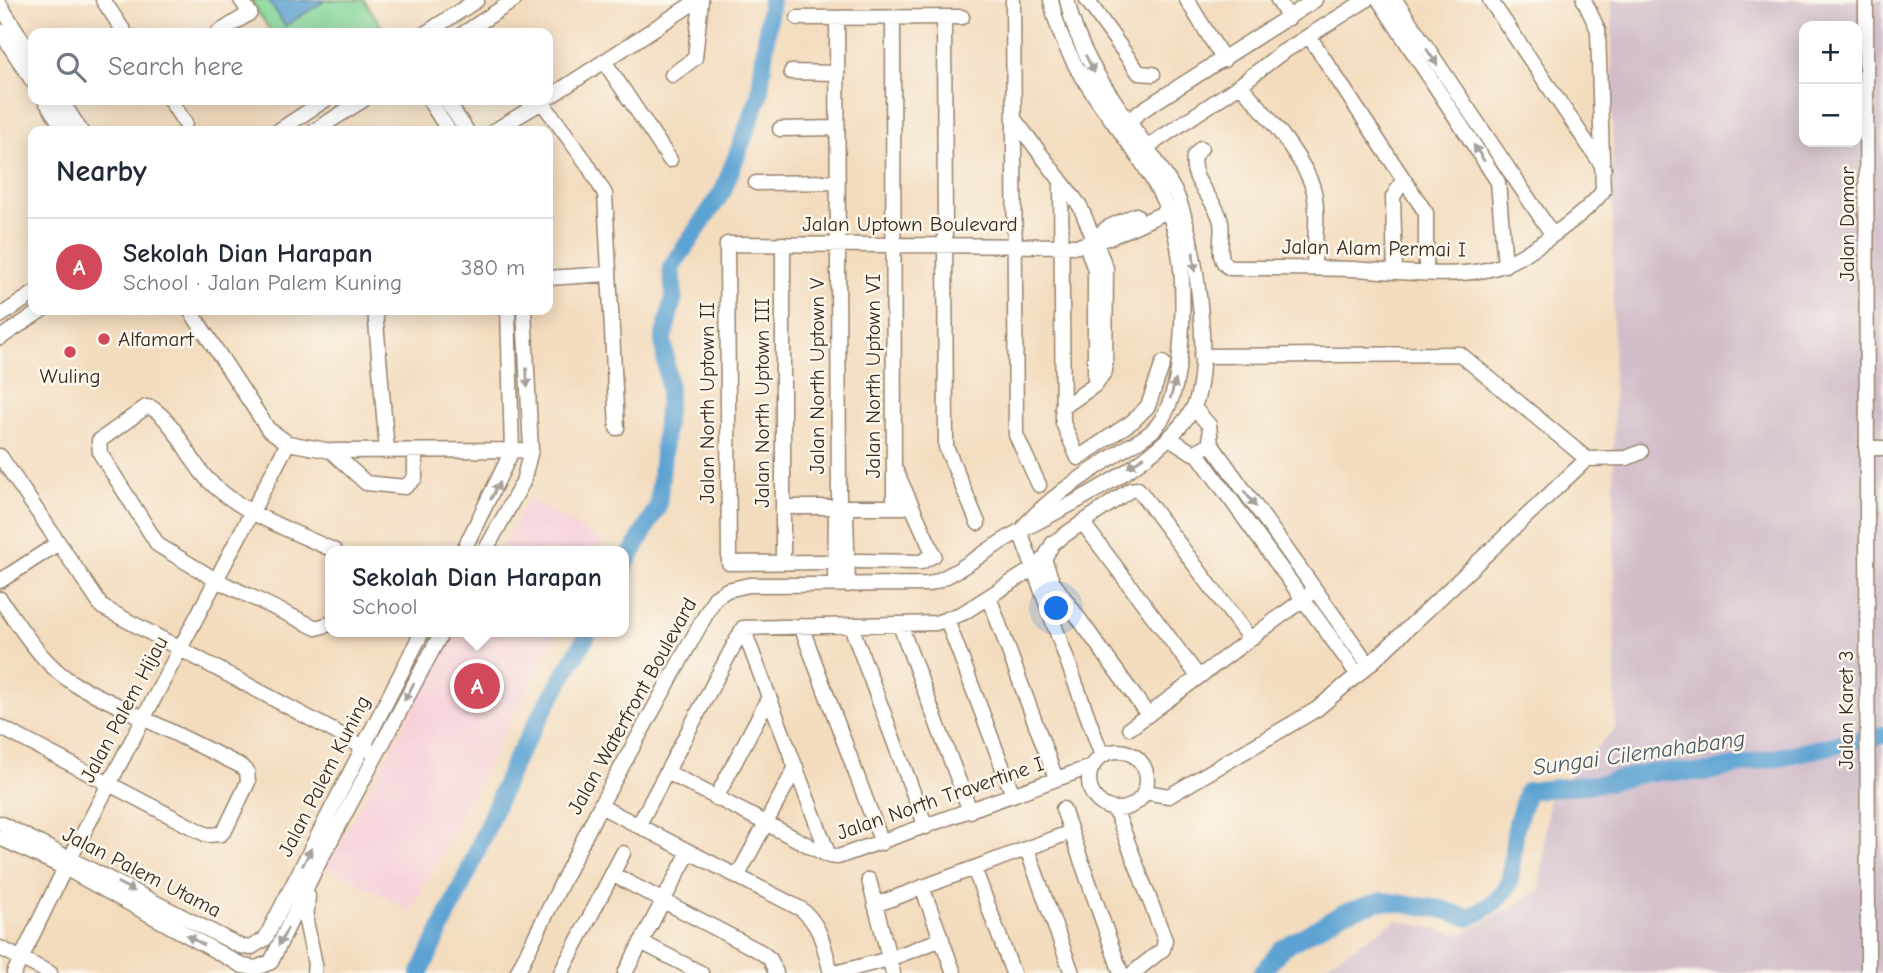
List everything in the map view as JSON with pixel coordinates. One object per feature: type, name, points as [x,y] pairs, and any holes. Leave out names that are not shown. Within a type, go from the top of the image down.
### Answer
[{"type":"street","points":[[103,0],[122,28]]},
{"type":"street","points":[[226,28],[250,13],[241,0]]},
{"type":"street","points":[[434,28],[477,0]]},
{"type":"street","points":[[472,28],[514,0]]},
{"type":"street","points":[[553,95],[700,0]]},
{"type":"street","points":[[673,75],[695,58],[700,0]]},
{"type":"street","points":[[1013,0],[1016,435],[1039,485]]},
{"type":"street","points":[[1020,531],[1055,514],[1171,439],[1194,408],[1201,356],[1189,231],[1175,194],[1149,146],[1091,94],[1070,58],[1056,26],[1051,0]]},
{"type":"street","points":[[1020,531],[1046,501],[1156,428],[1173,395],[1181,344],[1177,237],[1166,207],[1082,49],[1066,0]]},
{"type":"street","points":[[1087,0],[1129,62],[1139,73],[1153,74]]},
{"type":"street","points":[[1187,0],[1224,60]]},
{"type":"street","points":[[1278,0],[1289,18]]},
{"type":"street","points":[[1136,155],[1240,85],[1280,54],[1366,0]]},
{"type":"street","points":[[1379,0],[1498,182],[1505,265]]},
{"type":"street","points":[[1395,0],[1552,234]]},
{"type":"street","points":[[1490,0],[1604,168]]},
{"type":"street","name":"Jalan Alam Permai I","points":[[1201,148],[1194,156],[1194,171],[1220,218],[1221,255],[1225,267],[1426,274],[1505,265],[1552,234],[1597,199],[1603,191],[1598,30],[1584,0]]},
{"type":"street","name":"Jalan Damar","points":[[1866,0],[1866,447]]},
{"type":"street","points":[[1124,126],[1289,18],[1307,2]]},
{"type":"street","points":[[0,5],[28,49]]},
{"type":"street","points":[[799,18],[962,18]]},
{"type":"street","name":"Jalan North Uptown V","points":[[837,18],[838,507],[846,513],[841,585]]},
{"type":"street","name":"Jalan North Uptown VI","points":[[893,18],[894,506]]},
{"type":"street","points":[[944,18],[946,447],[978,523]]},
{"type":"street","points":[[0,31],[5,49],[28,76]]},
{"type":"street","points":[[1309,36],[1403,180],[1419,198],[1426,213],[1426,274]]},
{"type":"street","points":[[604,61],[670,160]]},
{"type":"street","points":[[791,72],[837,73]]},
{"type":"street","points":[[1240,85],[1270,121],[1311,182],[1315,202],[1314,268]]},
{"type":"street","points":[[48,105],[62,126]]},
{"type":"street","points":[[64,105],[78,126]]},
{"type":"street","points":[[173,105],[185,123]]},
{"type":"street","points":[[286,126],[317,105]]},
{"type":"street","points":[[322,126],[355,105]]},
{"type":"street","points":[[432,105],[446,126]]},
{"type":"street","points":[[449,105],[464,126]]},
{"type":"street","points":[[502,126],[537,105]]},
{"type":"street","points":[[548,105],[605,194],[618,428]]},
{"type":"street","points":[[1014,119],[1080,206],[1092,241],[1106,268],[1105,371],[1095,385],[1062,408]]},
{"type":"street","points":[[780,129],[837,128]]},
{"type":"street","points":[[1498,182],[1515,177]]},
{"type":"street","points":[[1395,271],[1393,197],[1403,180]]},
{"type":"street","points":[[756,183],[838,182]]},
{"type":"street","points":[[1061,182],[1062,408],[1063,423],[1078,458],[1133,421],[1147,406],[1163,363]]},
{"type":"street","points":[[1867,200],[1883,200]]},
{"type":"street","points":[[1092,241],[1107,228],[1166,207]]},
{"type":"street","name":"Jalan Uptown Boulevard","points":[[727,244],[1078,246],[1092,241]]},
{"type":"street","name":"Jalan North Uptown II","points":[[727,244],[729,562],[783,562]]},
{"type":"street","name":"Jalan North Uptown III","points":[[783,244],[783,562]]},
{"type":"street","points":[[553,278],[609,274]]},
{"type":"street","points":[[0,316],[28,297]]},
{"type":"street","points":[[0,338],[34,315]]},
{"type":"street","points":[[193,315],[268,429],[288,443],[331,451],[531,450]]},
{"type":"street","points":[[375,315],[387,451]]},
{"type":"street","points":[[465,546],[512,451],[508,315]]},
{"type":"street","points":[[488,546],[523,482],[531,450],[524,315]]},
{"type":"street","points":[[1201,356],[1460,354],[1587,459],[1627,458],[1641,452]]},
{"type":"street","points":[[325,546],[252,511],[210,482],[171,426],[152,408],[146,407],[99,441],[100,453],[158,545],[216,580],[316,628],[325,625]]},
{"type":"street","points":[[1194,408],[1209,425],[1210,444],[1316,590],[1363,670]]},
{"type":"street","points":[[1171,439],[1188,452],[1197,453],[1210,444]]},
{"type":"street","name":"Jalan Palem Hijau","points":[[12,969],[288,443]]},
{"type":"street","points":[[1866,447],[1883,448]]},
{"type":"street","name":"Jalan Karet 3","points":[[1866,447],[1868,973]]},
{"type":"street","points":[[331,451],[366,483],[405,487],[415,478],[415,451]]},
{"type":"street","points":[[1197,453],[1301,599],[1363,670]]},
{"type":"street","points":[[0,456],[102,607],[376,753]]},
{"type":"street","points":[[1145,792],[1169,796],[1317,709],[1363,670],[1587,459]]},
{"type":"street","points":[[857,561],[921,562],[934,555],[894,467]]},
{"type":"street","points":[[743,628],[900,625],[947,620],[989,597],[1039,563],[1053,543],[1130,490],[1138,489],[1250,639]]},
{"type":"street","points":[[783,507],[913,507]]},
{"type":"street","points":[[1082,523],[1198,676]]},
{"type":"street","points":[[1020,531],[1039,563],[1148,715]]},
{"type":"street","name":"Jalan Waterfront Boulevard","points":[[517,973],[600,806],[715,598],[727,590],[749,585],[929,584],[944,579],[1020,531]]},
{"type":"street","points":[[0,581],[57,544]]},
{"type":"street","points":[[783,562],[824,562]]},
{"type":"street","points":[[1039,563],[1097,761]]},
{"type":"street","points":[[1130,728],[1316,590]]},
{"type":"street","points":[[989,597],[1056,779]]},
{"type":"street","points":[[0,599],[35,649],[57,672],[76,685],[144,716],[247,771],[248,782],[226,828],[221,834],[207,835],[110,782],[0,727]]},
{"type":"street","points":[[947,620],[1013,795]]},
{"type":"street","points":[[900,625],[970,811]]},
{"type":"street","points":[[801,626],[882,843]]},
{"type":"street","points":[[851,626],[926,827]]},
{"type":"street","points":[[638,826],[743,628]]},
{"type":"street","points":[[743,628],[829,856]]},
{"type":"street","name":"Jalan Palem Kuning","points":[[265,939],[419,637]]},
{"type":"street","name":"Jalan Palem Kuning","points":[[264,969],[271,962],[309,888],[314,872],[439,637]]},
{"type":"street","points":[[716,798],[769,697]]},
{"type":"street","points":[[1114,751],[1126,752],[1137,758],[1144,768],[1147,780],[1145,792],[1138,802],[1127,808],[1115,809],[1095,798],[1089,776],[1097,761],[1114,751]]},
{"type":"street","name":"Jalan North Travertine I","points":[[667,772],[829,856],[845,856],[1056,779],[1097,761]]},
{"type":"street","points":[[737,877],[796,767]]},
{"type":"street","points":[[600,806],[801,909],[813,919],[833,973],[891,966],[942,939]]},
{"type":"street","points":[[1063,809],[1121,973]]},
{"type":"street","points":[[1115,809],[1165,940],[1163,949],[1133,973]]},
{"type":"street","name":"Jalan Palem Utama","points":[[0,823],[243,966],[264,969]]},
{"type":"street","points":[[875,905],[1071,832]]},
{"type":"street","name":"Jalan Palem Utama","points":[[0,838],[67,863],[240,946],[250,948],[265,939]]},
{"type":"street","points":[[1027,849],[1072,973]]},
{"type":"street","points":[[625,973],[689,852]]},
{"type":"street","points":[[561,973],[623,853]]},
{"type":"street","points":[[974,868],[1013,973]]},
{"type":"street","points":[[612,874],[761,952],[770,959],[776,973]]},
{"type":"street","points":[[869,880],[891,966]]},
{"type":"street","points":[[922,887],[954,973]]},
{"type":"street","name":"Jalan Palem Kuning","points":[[309,888],[306,921],[315,964],[314,973]]},
{"type":"street","points":[[641,942],[701,973]]},
{"type":"street","points":[[0,948],[12,969],[50,973]]},
{"type":"shaded area","points":[[1612,0],[1883,0],[1883,973],[1312,973],[1397,920],[1461,935],[1540,891],[1549,796],[1615,729]]},
{"type":"shaded area","points":[[528,498],[604,542],[602,546],[502,546]]},
{"type":"shaded area","points":[[452,637],[554,637],[411,911],[327,866]]},
{"type":"green space","points":[[250,0],[364,0],[383,28],[269,28]]},
{"type":"water","points":[[268,0],[326,0],[285,26]]},
{"type":"waterway","points":[[629,558],[658,506],[669,390],[663,339],[674,296],[671,268],[723,191],[759,97],[771,0]]},
{"type":"waterway","points":[[420,973],[469,870],[515,760],[586,637]]},
{"type":"waterway","name":"Sungai Cilemahabang","points":[[1262,973],[1281,949],[1343,913],[1382,901],[1441,909],[1469,918],[1485,909],[1504,893],[1508,885],[1516,828],[1527,791],[1604,783],[1649,772],[1707,772],[1883,735]]},
{"type":"place","name":"Alfamart","points":[[104,339]]},
{"type":"place","name":"Wuling","points":[[70,352]]},
{"type":"place","name":"Sekolah Dian Harapan","points":[[477,686]]}]
